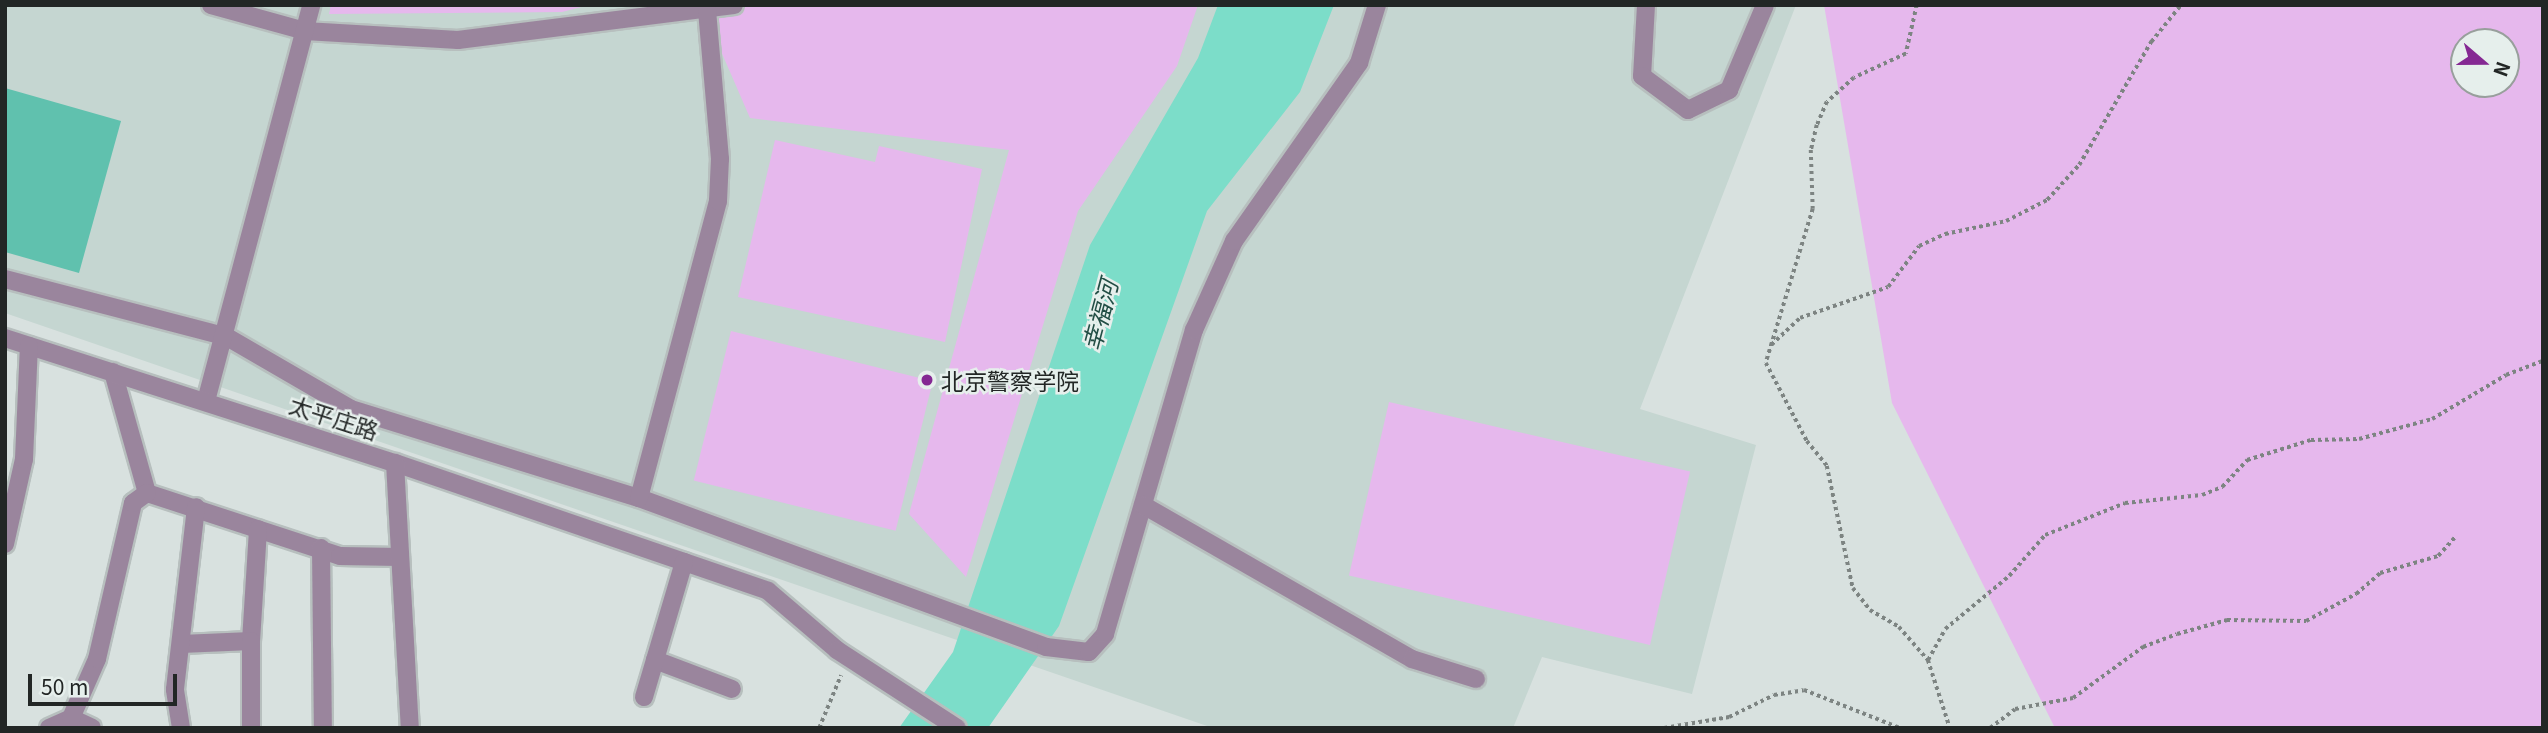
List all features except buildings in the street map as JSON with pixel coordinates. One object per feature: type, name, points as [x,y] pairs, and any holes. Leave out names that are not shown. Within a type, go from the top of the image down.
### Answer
[{"type":"street","points":[[211,5],[305,31],[458,40],[707,11],[734,5]]},
{"type":"street","points":[[206,401],[227,337],[311,5]]},
{"type":"street","points":[[5,279],[227,337],[351,409],[639,498],[946,613],[1046,647],[1089,652],[1105,634],[1195,330],[1234,240],[1359,63],[1377,5]]},
{"type":"street","points":[[1646,5],[1642,76],[1688,110],[1729,90],[1765,5]]},
{"type":"street","points":[[639,498],[718,201],[720,159],[707,11]]},
{"type":"street","name":"太平庄路","points":[[5,338],[395,463],[410,728]]},
{"type":"street","points":[[5,544],[24,458],[29,346]]},
{"type":"street","points":[[113,372],[147,493]]},
{"type":"street","points":[[395,463],[768,590],[848,657],[957,728]]},
{"type":"street","points":[[147,493],[340,555],[400,557]]},
{"type":"street","points":[[49,728],[71,718],[97,659],[133,503],[147,493]]},
{"type":"street","points":[[1143,505],[1412,659],[1476,679]]},
{"type":"street","points":[[181,728],[175,690],[196,507]]},
{"type":"street","points":[[251,728],[251,641],[258,529]]},
{"type":"street","points":[[321,548],[323,728]]},
{"type":"street","points":[[644,697],[684,562]]},
{"type":"street","points":[[181,644],[251,641]]},
{"type":"street","points":[[655,660],[732,689]]},
{"type":"street","points":[[71,718],[92,728]]},
{"type":"path","points":[[1917,5],[1906,54],[1854,78],[1827,102],[1811,150],[1813,209],[1766,363],[1835,487],[1853,588],[1870,610],[1899,627],[1928,660],[1950,728]]},
{"type":"path","points":[[1770,347],[1800,318],[1888,287],[1919,246],[1945,234],[2006,221],[2047,200],[2079,165],[2151,42],[2181,5]]},
{"type":"path","points":[[1928,660],[1945,629],[2009,576],[2045,535],[2125,503],[2202,495],[2222,487],[2247,460],[2311,440],[2358,439],[2432,419],[2506,375],[2543,361]]},
{"type":"path","points":[[1990,728],[2015,709],[2073,698],[2143,647],[2177,634],[2227,620],[2306,621],[2356,594],[2380,573],[2438,556],[2455,537]]},
{"type":"path","points":[[819,728],[848,657]]},
{"type":"path","points":[[1664,728],[1729,717],[1774,695],[1804,690],[1900,728]]},
{"type":"shaded area","name":"北京警察学院","points":[[5,5],[1796,5],[1640,409],[1756,445],[1692,694],[1542,657],[1513,728],[1213,728],[5,313]]},
{"type":"shaded area","points":[[331,5],[589,5],[562,12],[329,14]]},
{"type":"shaded area","points":[[701,5],[1198,5],[1177,66],[1078,211],[966,577],[909,514],[1009,150],[750,118]]},
{"type":"shaded area","points":[[1824,5],[2543,5],[2543,728],[2055,728],[1892,403]]},
{"type":"shaded area","points":[[775,140],[875,162],[879,146],[982,169],[945,342],[738,297]]},
{"type":"shaded area","points":[[731,331],[933,381],[896,531],[694,480]]},
{"type":"shaded area","points":[[1389,402],[1690,472],[1650,645],[1349,575]]},
{"type":"water","name":"幸福河","points":[[1218,5],[1334,5],[1300,92],[1207,211],[1059,626],[988,728],[899,728],[953,652],[1090,245],[1198,58]]},
{"type":"place","name":"北京警察学院","points":[[927,380]]}]
